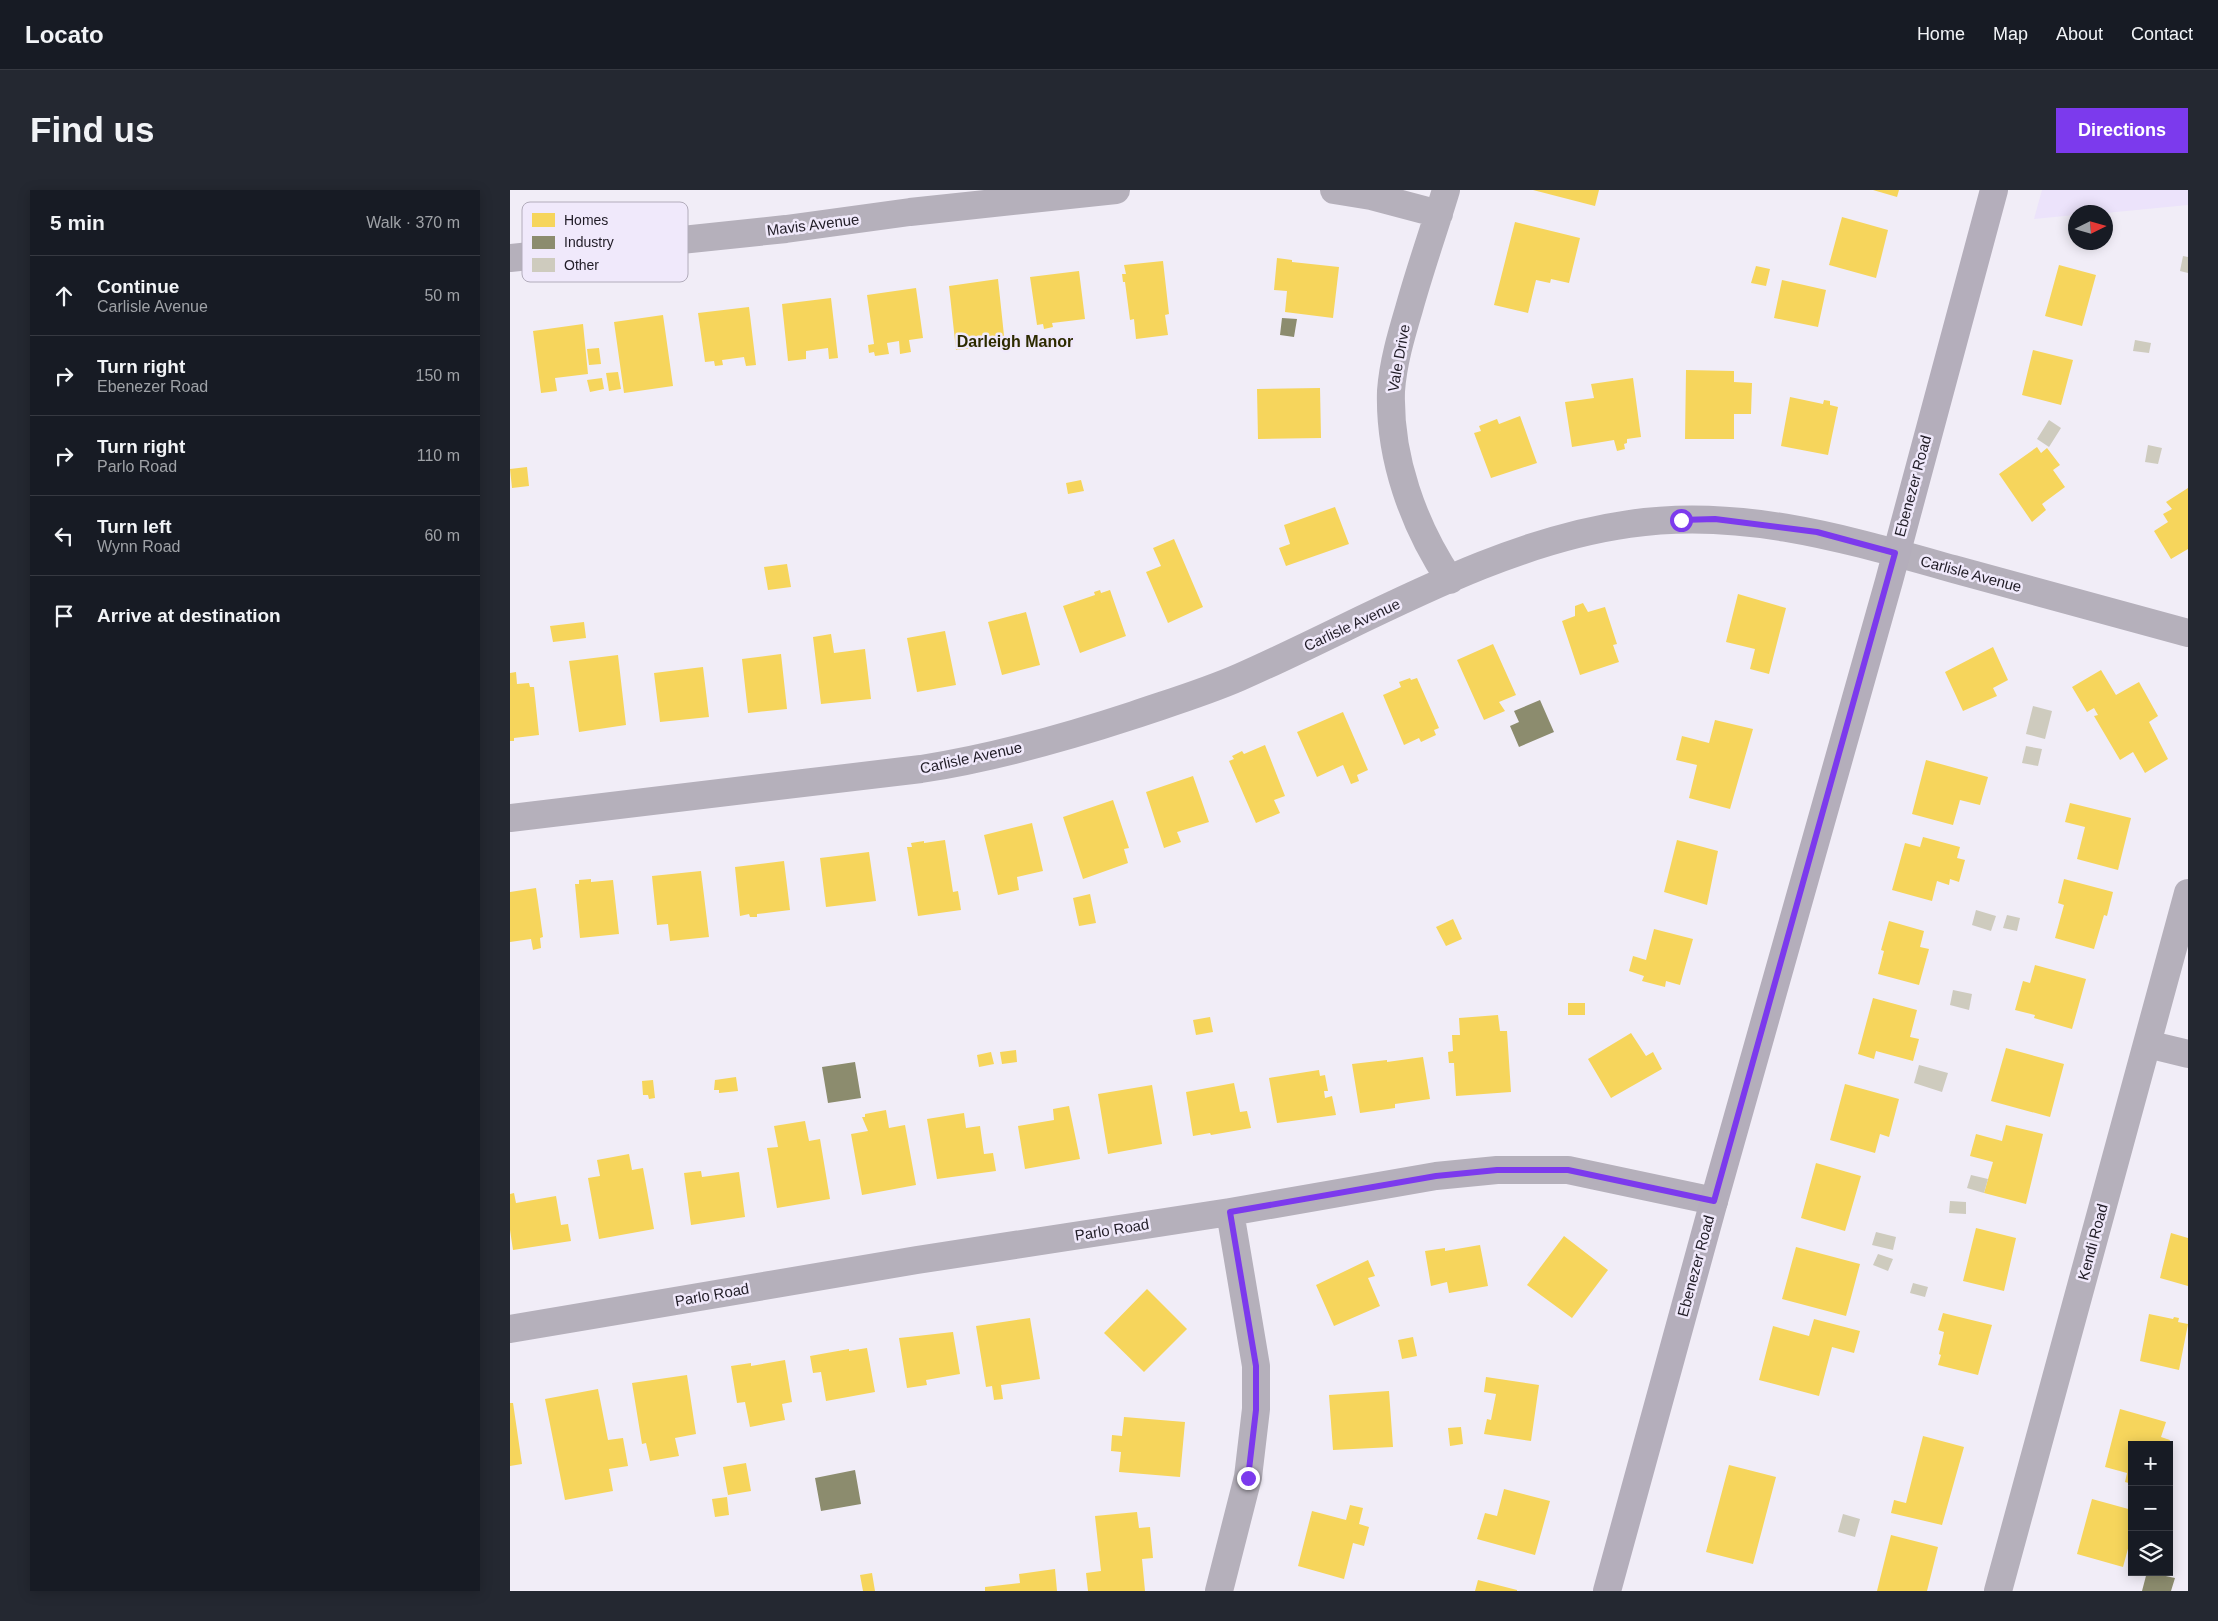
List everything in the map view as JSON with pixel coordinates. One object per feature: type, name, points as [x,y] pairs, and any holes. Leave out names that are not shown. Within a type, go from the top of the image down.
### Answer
[{"type":"street","name":"Mavis Avenue","points":[[688,239],[786,229],[910,212],[1116,190]]},
{"type":"street","points":[[1334,190],[1372,196],[1442,202]]},
{"type":"street","name":"Ebenezer Road","points":[[1607,1591],[1994,190]]},
{"type":"street","name":"Vale Drive","points":[[1442,202],[1418,277],[1396,357],[1391,390],[1396,453],[1411,505],[1432,554],[1450,580]]},
{"type":"street","name":"Carlisle Avenue","points":[[510,818],[921,769],[964,762],[1015,750],[1104,725],[1237,678],[1450,580],[1529,548],[1573,535],[1631,523],[1715,519],[1817,532],[2188,633]]},
{"type":"street","name":"Kendi Road","points":[[1998,1591],[2188,893]]},
{"type":"street","points":[[2147,1044],[2188,1054]]},
{"type":"street","name":"Parlo Road","points":[[510,1329],[917,1260],[1230,1212],[1436,1176],[1497,1170],[1568,1170],[1714,1201]]},
{"type":"street","points":[[1219,1591],[1248,1478],[1256,1410],[1256,1366],[1230,1212]]},
{"type":"shaded area","points":[[2042,190],[2188,190],[2188,205],[2113,212],[2113,205],[2068,205],[2068,216],[2034,219]]},
{"type":"building: Homes","points":[[1533,190],[1599,190],[1595,206]]},
{"type":"building: Homes","points":[[1873,190],[1899,190],[1897,197]]},
{"type":"building: Homes","points":[[1842,217],[1888,230],[1876,278],[1829,265]]},
{"type":"building: Homes","points":[[1515,222],[1580,238],[1569,283],[1551,279],[1550,283],[1536,280],[1528,313],[1494,305]]},
{"type":"building: Homes","points":[[1277,258],[1292,260],[1292,262],[1339,267],[1333,318],[1285,312],[1287,291],[1274,290]]},
{"type":"building: Homes","points":[[1163,261],[1169,314],[1165,315],[1168,335],[1136,339],[1134,319],[1130,320],[1125,282],[1123,282],[1122,274],[1126,274],[1124,265]]},
{"type":"building: Homes","points":[[2059,265],[2096,275],[2082,326],[2045,316]]},
{"type":"building: Homes","points":[[1756,266],[1770,269],[1766,286],[1751,283]]},
{"type":"building: Homes","points":[[1079,271],[1085,319],[1052,323],[1053,327],[1044,329],[1043,324],[1037,325],[1030,277]]},
{"type":"building: Homes","points":[[998,279],[1005,345],[956,350],[949,286]]},
{"type":"building: Homes","points":[[1782,280],[1826,290],[1818,327],[1774,318]]},
{"type":"building: Homes","points":[[916,288],[923,338],[909,340],[911,352],[900,354],[899,341],[887,343],[889,354],[875,356],[874,352],[869,353],[868,345],[874,344],[867,295]]},
{"type":"building: Homes","points":[[831,298],[838,358],[829,359],[828,348],[806,351],[806,359],[788,361],[782,304]]},
{"type":"building: Homes","points":[[749,307],[756,365],[746,366],[744,357],[722,360],[723,365],[715,366],[714,361],[705,362],[698,313]]},
{"type":"building: Homes","points":[[663,315],[673,386],[624,393],[614,322]]},
{"type":"building: Homes","points":[[583,324],[588,374],[555,378],[557,391],[541,393],[533,331]]},
{"type":"building: Homes","points":[[599,348],[601,364],[589,365],[587,349]]},
{"type":"building: Homes","points":[[2033,350],[2073,360],[2061,405],[2022,395]]},
{"type":"building: Homes","points":[[1686,370],[1734,371],[1734,382],[1752,383],[1751,414],[1734,414],[1734,439],[1685,439]]},
{"type":"building: Homes","points":[[618,372],[621,389],[609,391],[606,373]]},
{"type":"building: Homes","points":[[602,378],[604,389],[590,392],[587,380]]},
{"type":"building: Homes","points":[[1633,378],[1641,437],[1627,439],[1627,443],[1624,444],[1625,449],[1617,451],[1614,440],[1572,447],[1565,402],[1594,398],[1591,384]]},
{"type":"building: Homes","points":[[1320,388],[1321,438],[1258,439],[1257,389]]},
{"type":"building: Homes","points":[[1790,397],[1823,404],[1824,400],[1830,401],[1830,405],[1838,407],[1828,455],[1781,446]]},
{"type":"building: Homes","points":[[1520,416],[1537,463],[1491,478],[1474,433],[1481,431],[1479,426],[1497,419],[1499,424]]},
{"type":"building: Homes","points":[[2037,447],[2041,453],[2047,448],[2060,465],[2053,470],[2065,487],[2042,504],[2046,510],[2032,522],[1999,474]]},
{"type":"building: Homes","points":[[527,467],[529,486],[512,488],[510,469]]},
{"type":"building: Homes","points":[[1081,480],[1084,491],[1068,494],[1066,483]]},
{"type":"building: Homes","points":[[2188,488],[2188,549],[2171,559],[2154,531],[2168,522],[2163,514],[2172,509],[2166,502]]},
{"type":"building: Homes","points":[[1335,507],[1349,544],[1286,566],[1279,548],[1290,544],[1284,525]]},
{"type":"building: Homes","points":[[1174,539],[1203,607],[1168,623],[1146,572],[1161,566],[1153,548]]},
{"type":"building: Homes","points":[[787,564],[791,587],[768,590],[764,567]]},
{"type":"building: Homes","points":[[1100,590],[1101,593],[1110,590],[1126,636],[1080,653],[1063,606],[1095,595],[1094,592]]},
{"type":"building: Homes","points":[[1738,594],[1786,608],[1769,674],[1750,669],[1755,649],[1726,642]]},
{"type":"building: Homes","points":[[1583,603],[1588,612],[1605,607],[1617,644],[1613,645],[1619,662],[1580,675],[1562,621],[1575,616],[1575,606]]},
{"type":"building: Homes","points":[[1026,612],[1040,665],[1002,675],[988,622]]},
{"type":"building: Homes","points":[[584,622],[586,638],[553,642],[550,626]]},
{"type":"building: Homes","points":[[945,631],[956,685],[917,692],[907,638]]},
{"type":"building: Homes","points":[[831,634],[834,653],[865,649],[871,699],[821,704],[813,637]]},
{"type":"building: Homes","points":[[1493,644],[1516,695],[1499,702],[1505,711],[1484,720],[1457,660]]},
{"type":"building: Homes","points":[[1993,647],[2008,680],[1993,688],[1997,696],[1963,711],[1945,672]]},
{"type":"building: Homes","points":[[781,654],[787,709],[748,713],[742,659]]},
{"type":"building: Homes","points":[[618,655],[626,725],[579,732],[569,661]]},
{"type":"building: Homes","points":[[703,667],[709,717],[660,722],[654,673]]},
{"type":"building: Homes","points":[[2101,670],[2116,695],[2139,682],[2158,716],[2149,722],[2168,759],[2145,773],[2133,752],[2120,760],[2094,716],[2098,715],[2094,708],[2087,712],[2072,687]]},
{"type":"building: Homes","points":[[516,672],[517,684],[529,683],[530,687],[534,687],[539,735],[514,738],[514,741],[510,741],[510,673]]},
{"type":"building: Homes","points":[[1410,678],[1411,680],[1417,678],[1439,728],[1434,730],[1436,735],[1421,742],[1419,738],[1404,745],[1383,695],[1401,687],[1399,682]]},
{"type":"building: Homes","points":[[1343,712],[1368,770],[1357,775],[1359,781],[1351,784],[1343,765],[1317,777],[1297,732]]},
{"type":"building: Homes","points":[[1715,720],[1753,729],[1730,809],[1689,798],[1697,765],[1676,760],[1682,736],[1709,743]]},
{"type":"building: Homes","points":[[1265,745],[1285,796],[1274,800],[1280,813],[1256,823],[1229,761],[1234,759],[1232,756],[1242,751],[1244,754]]},
{"type":"building: Homes","points":[[1926,760],[1988,777],[1980,805],[1960,800],[1953,825],[1912,814]]},
{"type":"building: Homes","points":[[1193,776],[1209,822],[1177,832],[1181,842],[1164,848],[1146,792]]},
{"type":"building: Homes","points":[[1113,800],[1129,848],[1124,849],[1128,863],[1083,879],[1063,817]]},
{"type":"building: Homes","points":[[2070,803],[2131,818],[2118,870],[2077,859],[2085,827],[2065,822]]},
{"type":"building: Homes","points":[[1032,823],[1043,871],[1017,877],[1019,890],[998,895],[984,835]]},
{"type":"building: Homes","points":[[1923,837],[1960,847],[1957,858],[1965,860],[1959,882],[1950,879],[1949,885],[1937,881],[1932,901],[1892,890],[1905,843],[1920,847]]},
{"type":"building: Homes","points":[[945,840],[953,892],[958,891],[961,910],[918,916],[907,847],[912,847],[911,843]]},
{"type":"building: Homes","points":[[1677,840],[1718,851],[1707,905],[1664,892]]},
{"type":"building: Homes","points":[[869,852],[876,901],[826,907],[820,858]]},
{"type":"building: Homes","points":[[784,861],[790,910],[757,914],[757,917],[750,917],[749,914],[740,916],[735,867]]},
{"type":"building: Homes","points":[[701,871],[709,937],[670,941],[668,924],[657,925],[652,876]]},
{"type":"building: Homes","points":[[591,879],[591,882],[613,880],[619,934],[580,938],[575,884],[579,884],[579,880]]},
{"type":"building: Homes","points":[[2064,879],[2113,892],[2107,916],[2104,915],[2094,949],[2055,938],[2064,905],[2058,903]]},
{"type":"building: Homes","points":[[536,888],[543,937],[540,938],[541,948],[533,950],[531,939],[510,942],[510,892]]},
{"type":"building: Homes","points":[[1090,894],[1096,923],[1079,926],[1073,898]]},
{"type":"building: Homes","points":[[1453,919],[1462,939],[1446,946],[1436,927]]},
{"type":"building: Homes","points":[[1889,921],[1924,931],[1920,947],[1929,949],[1919,985],[1878,974],[1884,951],[1881,950]]},
{"type":"building: Homes","points":[[1654,929],[1693,939],[1680,985],[1666,981],[1665,987],[1642,981],[1644,976],[1629,971],[1633,956],[1646,960]]},
{"type":"building: Homes","points":[[2035,965],[2086,979],[2072,1029],[2034,1018],[2035,1015],[2015,1010],[2023,981],[2030,983]]},
{"type":"building: Homes","points":[[1873,998],[1917,1010],[1910,1037],[1919,1039],[1913,1061],[1876,1051],[1874,1059],[1858,1054]]},
{"type":"building: Homes","points":[[1568,1003],[1585,1003],[1585,1015],[1568,1015]]},
{"type":"building: Homes","points":[[1498,1015],[1500,1031],[1507,1031],[1511,1092],[1456,1096],[1454,1063],[1449,1063],[1448,1052],[1453,1051],[1452,1035],[1460,1035],[1459,1018]]},
{"type":"building: Homes","points":[[1210,1017],[1213,1032],[1196,1035],[1193,1020]]},
{"type":"building: Homes","points":[[1631,1033],[1646,1056],[1653,1052],[1662,1069],[1611,1098],[1588,1059]]},
{"type":"building: Homes","points":[[2006,1048],[2064,1064],[2050,1117],[1991,1101]]},
{"type":"building: Homes","points":[[1016,1050],[1017,1062],[1002,1064],[1000,1052]]},
{"type":"building: Homes","points":[[991,1052],[994,1064],[979,1067],[977,1055]]},
{"type":"building: Homes","points":[[1423,1057],[1430,1099],[1395,1104],[1395,1108],[1360,1113],[1352,1064]]},
{"type":"building: Homes","points":[[1319,1070],[1320,1076],[1325,1075],[1328,1091],[1324,1091],[1325,1098],[1332,1096],[1336,1115],[1277,1123],[1269,1078]]},
{"type":"building: Homes","points":[[736,1077],[738,1091],[719,1093],[719,1090],[714,1090],[715,1080]]},
{"type":"building: Homes","points":[[653,1080],[655,1098],[649,1099],[648,1095],[643,1095],[642,1081]]},
{"type":"building: Homes","points":[[1234,1083],[1240,1112],[1247,1111],[1251,1128],[1193,1136],[1186,1092]]},
{"type":"building: Homes","points":[[1845,1084],[1899,1099],[1889,1137],[1880,1134],[1875,1153],[1830,1140]]},
{"type":"building: Homes","points":[[1152,1085],[1162,1144],[1108,1154],[1098,1094]]},
{"type":"building: Homes","points":[[1069,1106],[1080,1159],[1025,1169],[1018,1126],[1054,1120],[1053,1109]]},
{"type":"building: Homes","points":[[886,1110],[889,1128],[905,1125],[916,1185],[862,1195],[851,1134],[868,1131],[862,1117],[865,1117],[865,1114]]},
{"type":"building: Homes","points":[[964,1113],[966,1128],[980,1126],[984,1154],[993,1153],[996,1171],[937,1179],[927,1119]]},
{"type":"building: Homes","points":[[805,1121],[809,1141],[820,1139],[830,1199],[777,1208],[767,1148],[778,1147],[774,1126]]},
{"type":"building: Homes","points":[[2006,1125],[2043,1134],[2026,1204],[1984,1193],[1993,1162],[1970,1156],[1976,1134],[2002,1141]]},
{"type":"building: Homes","points":[[629,1154],[632,1170],[643,1168],[654,1229],[599,1239],[588,1178],[600,1176],[597,1160]]},
{"type":"building: Homes","points":[[1816,1163],[1861,1176],[1845,1231],[1801,1218]]},
{"type":"building: Homes","points":[[701,1171],[702,1177],[739,1172],[745,1217],[691,1225],[684,1173]]},
{"type":"building: Homes","points":[[514,1193],[516,1203],[556,1196],[561,1225],[568,1224],[571,1241],[513,1250],[510,1230],[510,1194]]},
{"type":"building: Homes","points":[[1976,1228],[2016,1238],[2004,1291],[1963,1281]]},
{"type":"building: Homes","points":[[2171,1233],[2188,1238],[2188,1286],[2160,1278]]},
{"type":"building: Homes","points":[[1564,1236],[1608,1270],[1572,1318],[1527,1285]]},
{"type":"building: Homes","points":[[1480,1245],[1488,1286],[1449,1293],[1447,1282],[1431,1286],[1425,1251],[1445,1248],[1445,1251]]},
{"type":"building: Homes","points":[[1796,1247],[1860,1264],[1846,1316],[1782,1299]]},
{"type":"building: Homes","points":[[1368,1260],[1375,1276],[1368,1278],[1380,1306],[1334,1326],[1316,1285]]},
{"type":"building: Homes","points":[[1147,1289],[1187,1329],[1144,1372],[1104,1333]]},
{"type":"building: Homes","points":[[1943,1313],[1992,1325],[1978,1375],[1938,1365],[1944,1332],[1938,1330]]},
{"type":"building: Homes","points":[[2149,1314],[2173,1319],[2174,1317],[2179,1318],[2178,1322],[2188,1324],[2179,1370],[2140,1361]]},
{"type":"building: Homes","points":[[1030,1318],[1040,1379],[1001,1385],[1003,1399],[994,1400],[992,1386],[986,1387],[976,1326]]},
{"type":"building: Homes","points":[[1814,1319],[1860,1331],[1854,1353],[1832,1347],[1819,1396],[1759,1380],[1773,1326],[1809,1336]]},
{"type":"building: Homes","points":[[953,1332],[960,1374],[926,1380],[927,1385],[907,1388],[899,1338]]},
{"type":"building: Homes","points":[[1413,1337],[1417,1356],[1402,1359],[1398,1340]]},
{"type":"building: Homes","points":[[867,1348],[875,1392],[826,1401],[821,1372],[813,1373],[810,1356],[849,1349],[849,1351]]},
{"type":"building: Homes","points":[[785,1360],[792,1402],[782,1404],[785,1420],[750,1427],[745,1402],[737,1403],[731,1366],[751,1363],[751,1366]]},
{"type":"building: Homes","points":[[687,1375],[696,1434],[675,1438],[679,1456],[650,1461],[646,1443],[642,1444],[632,1383]]},
{"type":"building: Homes","points":[[1486,1377],[1539,1385],[1531,1441],[1484,1434],[1487,1419],[1491,1420],[1496,1394],[1484,1392]]},
{"type":"building: Homes","points":[[598,1389],[608,1440],[623,1438],[628,1466],[609,1469],[613,1491],[565,1500],[545,1399]]},
{"type":"building: Homes","points":[[1389,1391],[1393,1447],[1333,1450],[1329,1395]]},
{"type":"building: Homes","points":[[510,1403],[513,1403],[522,1464],[510,1466]]},
{"type":"building: Homes","points":[[2120,1409],[2166,1422],[2161,1437],[2170,1441],[2128,1441],[2128,1483],[2125,1482],[2127,1473],[2105,1467]]},
{"type":"building: Homes","points":[[1124,1417],[1185,1422],[1180,1477],[1119,1472],[1121,1452],[1111,1451],[1112,1435],[1122,1436]]},
{"type":"building: Homes","points":[[1461,1427],[1463,1444],[1450,1446],[1448,1428]]},
{"type":"building: Homes","points":[[1923,1436],[1964,1447],[1942,1525],[1891,1513],[1894,1500],[1906,1503]]},
{"type":"building: Homes","points":[[746,1463],[751,1491],[728,1495],[723,1467]]},
{"type":"building: Homes","points":[[1729,1465],[1776,1477],[1753,1564],[1706,1552]]},
{"type":"building: Homes","points":[[1504,1489],[1550,1501],[1535,1555],[1477,1539],[1485,1513],[1497,1516]]},
{"type":"building: Homes","points":[[727,1497],[729,1515],[715,1517],[712,1499]]},
{"type":"building: Homes","points":[[2092,1499],[2128,1509],[2128,1549],[2123,1567],[2077,1554]]},
{"type":"building: Homes","points":[[1350,1505],[1363,1508],[1359,1524],[1369,1527],[1364,1546],[1353,1543],[1344,1579],[1298,1566],[1312,1511],[1346,1520]]},
{"type":"building: Homes","points":[[1137,1512],[1139,1528],[1150,1527],[1153,1558],[1142,1559],[1145,1591],[1088,1591],[1086,1573],[1101,1571],[1095,1516]]},
{"type":"building: Homes","points":[[1891,1535],[1938,1547],[1927,1591],[1877,1591]]},
{"type":"building: Homes","points":[[1055,1569],[1057,1591],[985,1591],[985,1587],[1020,1583],[1019,1574]]},
{"type":"building: Homes","points":[[872,1573],[875,1591],[863,1591],[860,1575]]},
{"type":"building: Homes","points":[[1478,1580],[1517,1590],[1517,1591],[1475,1591]]},
{"type":"building: Industry","points":[[1282,318],[1297,319],[1294,337],[1280,335]]},
{"type":"building: Industry","points":[[1540,700],[1554,732],[1519,747],[1510,726],[1519,722],[1514,711]]},
{"type":"building: Industry","points":[[855,1062],[861,1098],[828,1103],[822,1067]]},
{"type":"building: Industry","points":[[855,1470],[861,1504],[821,1511],[815,1478]]},
{"type":"building: Industry","points":[[2146,1576],[2175,1578],[2171,1591],[2142,1591]]},
{"type":"building: Other","points":[[2183,256],[2188,257],[2188,273],[2180,271]]},
{"type":"building: Other","points":[[2135,340],[2151,343],[2149,353],[2133,351]]},
{"type":"building: Other","points":[[2049,420],[2061,428],[2049,447],[2037,439]]},
{"type":"building: Other","points":[[2148,445],[2162,448],[2158,464],[2145,462]]},
{"type":"building: Other","points":[[2033,706],[2052,711],[2045,739],[2026,734]]},
{"type":"building: Other","points":[[2026,746],[2042,749],[2038,766],[2022,763]]},
{"type":"building: Other","points":[[1976,910],[1996,916],[1991,931],[1972,925]]},
{"type":"building: Other","points":[[2007,915],[2020,918],[2017,931],[2003,928]]},
{"type":"building: Other","points":[[1953,990],[1972,994],[1969,1010],[1950,1005]]},
{"type":"building: Other","points":[[1919,1065],[1948,1073],[1942,1092],[1914,1083]]},
{"type":"building: Other","points":[[1971,1175],[1988,1179],[1984,1193],[1967,1188]]},
{"type":"building: Other","points":[[1950,1201],[1966,1202],[1966,1214],[1949,1213]]},
{"type":"building: Other","points":[[1876,1232],[1896,1237],[1893,1250],[1872,1245]]},
{"type":"building: Other","points":[[1878,1254],[1893,1259],[1888,1271],[1873,1265]]},
{"type":"building: Other","points":[[1913,1283],[1928,1287],[1925,1297],[1910,1293]]},
{"type":"building: Other","points":[[1843,1514],[1860,1519],[1855,1537],[1838,1532]]},
{"type":"district","name":"Darleigh Manor","points":[[1015,341]]},
{"type":"route","points":[[1248,1478],[1256,1410],[1256,1366],[1230,1212],[1436,1176],[1497,1170],[1568,1170],[1714,1201],[1889,581],[1895,553],[1817,532],[1715,519],[1681,520]]}]
